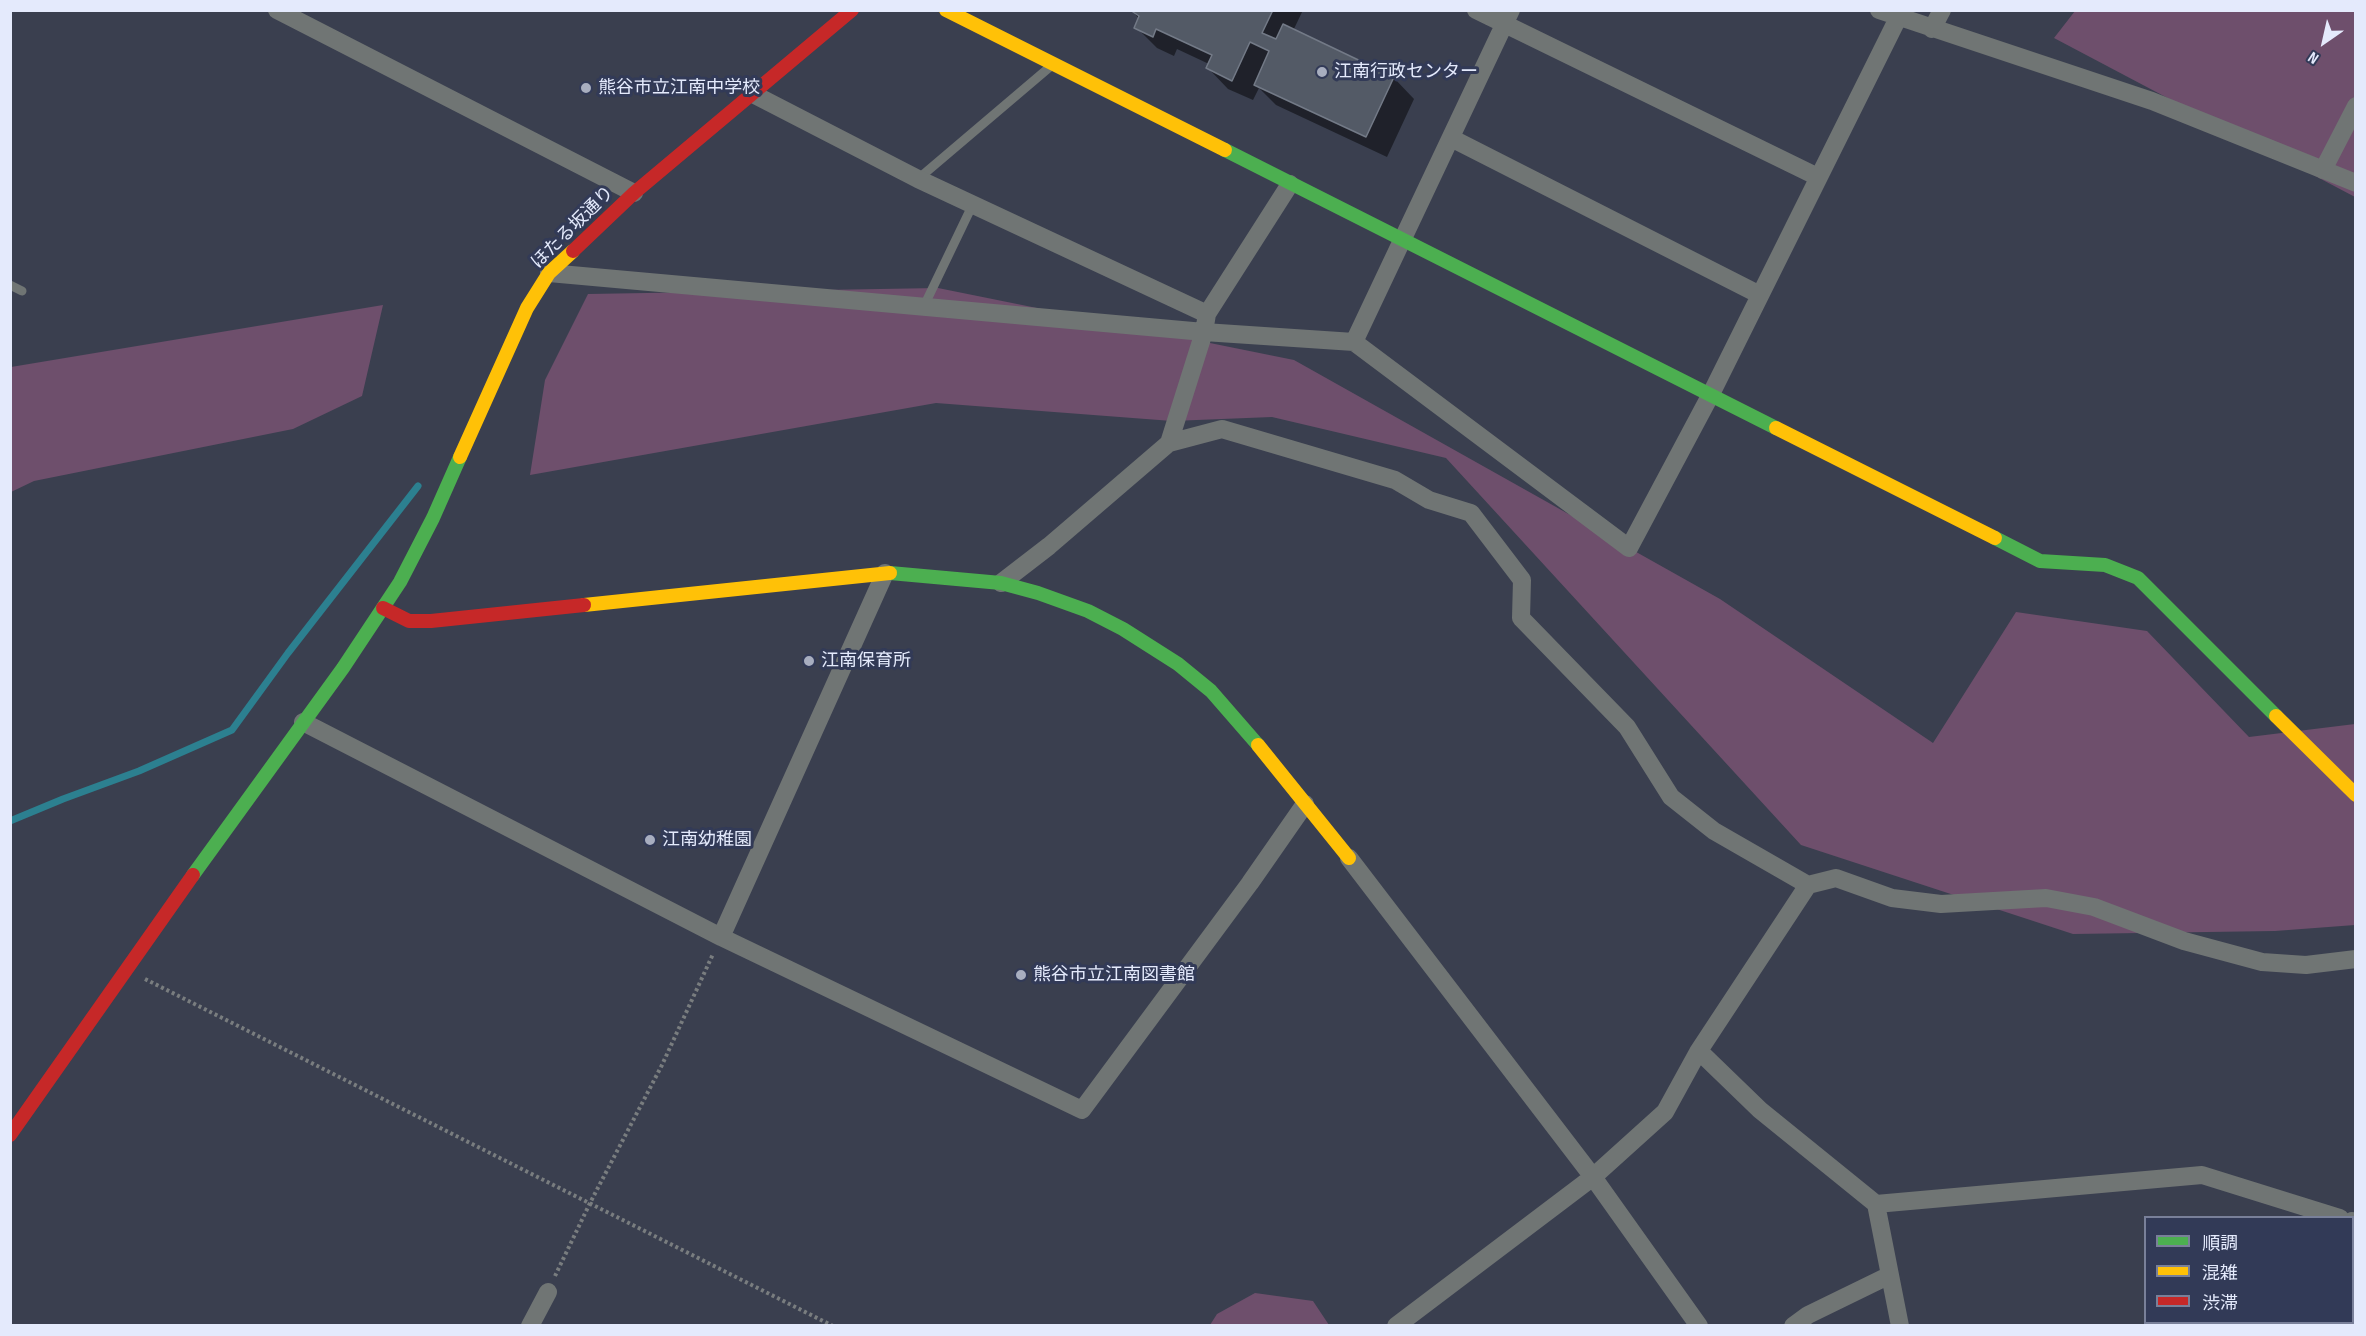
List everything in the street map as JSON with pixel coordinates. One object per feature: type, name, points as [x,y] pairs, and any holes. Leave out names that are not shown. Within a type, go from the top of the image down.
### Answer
[{"type":"street","points":[[277,10],[634,193]]},
{"type":"street","name":"ほたる坂通り","points":[[10,1136],[125,969],[303,722],[400,582],[433,518],[526,308],[549,273],[634,193],[852,10]]},
{"type":"street","points":[[946,10],[2040,561],[2105,565],[2138,578],[2355,795]]},
{"type":"street","points":[[1476,10],[1508,17],[1818,177]]},
{"type":"street","points":[[1880,10],[1898,18],[2152,101],[2355,183]]},
{"type":"street","points":[[1932,29],[1942,10]]},
{"type":"street","points":[[1354,342],[1508,17]]},
{"type":"street","points":[[549,273],[924,306],[1205,323],[1354,342],[1629,548],[1710,396],[1898,18]]},
{"type":"street","points":[[753,94],[1205,323]]},
{"type":"street","points":[[2323,170],[2355,106]]},
{"type":"street","points":[[1451,138],[1760,295]]},
{"type":"street","points":[[1169,443],[1205,323],[1290,184]]},
{"type":"street","points":[[1001,583],[1049,546],[1169,443],[1222,429],[1395,480],[1429,500],[1471,513],[1522,580],[1521,618],[1628,727],[1671,796],[1714,831],[1808,885]]},
{"type":"street","points":[[721,937],[885,573]]},
{"type":"street","points":[[383,608],[409,621],[431,621],[885,573],[1001,583],[1038,592],[1088,611],[1123,629],[1178,664],[1211,692],[1246,730],[1349,858],[1593,1177],[1699,1326]]},
{"type":"street","points":[[303,722],[721,937],[1082,1110],[1250,883],[1305,804]]},
{"type":"street","points":[[1396,1326],[1593,1177],[1665,1112],[1698,1052],[1808,885],[1836,878],[1892,898],[1941,904],[2046,898],[2094,907],[2184,941],[2262,962],[2306,965],[2355,959]]},
{"type":"street","points":[[1698,1052],[1760,1110],[1876,1204],[1900,1326]]},
{"type":"street","points":[[1876,1204],[2202,1175],[2334,1216]]},
{"type":"street","points":[[1792,1326],[1808,1315],[1890,1275]]},
{"type":"street","points":[[530,1326],[548,1292]]},
{"type":"lane","points":[[918,179],[1053,64]]},
{"type":"lane","points":[[924,306],[973,204]]},
{"type":"lane","points":[[10,285],[22,291]]},
{"type":"path","points":[[548,1292],[590,1203],[662,1065],[721,937]]},
{"type":"path","points":[[125,969],[833,1326]]},
{"type":"shaded area","points":[[2075,11],[2355,11],[2355,197],[2054,38]]},
{"type":"shaded area","points":[[938,288],[1294,360],[1720,599],[1933,743],[2016,612],[2147,631],[2249,737],[2355,724],[2355,925],[2275,931],[2073,934],[1801,845],[1446,458],[1272,417],[1172,421],[936,403],[530,475],[545,380],[588,294]]},
{"type":"shaded area","points":[[383,305],[362,396],[293,429],[34,481],[11,492],[11,367]]},
{"type":"shaded area","points":[[1255,1293],[1313,1301],[1329,1325],[1210,1325],[1217,1314]]},
{"type":"building","name":"江南行政センター","points":[[1130,10],[1273,10],[1262,33],[1276,39],[1283,24],[1394,77],[1366,137],[1254,85],[1269,51],[1250,42],[1232,81],[1206,68],[1212,55],[1156,29],[1153,37],[1134,28],[1139,16]]},
{"type":"waterway","points":[[10,821],[139,771],[232,730],[288,653],[418,486]]},
{"type":"traffic: fast","points":[[1225,150],[1776,428]]},
{"type":"traffic: fast","points":[[193,875],[343,668],[400,582],[433,518],[460,457]]},
{"type":"traffic: fast","points":[[1995,538],[2040,561],[2105,565],[2138,578],[2276,716]]},
{"type":"traffic: fast","points":[[890,573],[1001,583],[1038,593],[1088,611],[1123,629],[1178,664],[1211,691],[1258,745]]},
{"type":"traffic: slow","points":[[946,10],[1225,150]]},
{"type":"traffic: slow","points":[[460,457],[527,308],[549,273],[573,251]]},
{"type":"traffic: slow","points":[[1776,428],[1995,538]]},
{"type":"traffic: slow","points":[[584,605],[890,573]]},
{"type":"traffic: slow","points":[[2276,716],[2356,795]]},
{"type":"traffic: slow","points":[[1258,745],[1349,858]]},
{"type":"traffic: jam","points":[[573,251],[634,193],[852,10]]},
{"type":"traffic: jam","points":[[383,608],[409,621],[431,621],[584,605]]},
{"type":"traffic: jam","points":[[10,1135],[193,875]]},
{"type":"place","name":"江南行政センター","points":[[1322,72]]},
{"type":"place","name":"熊谷市立江南中学校","points":[[586,88]]},
{"type":"place","name":"江南保育所","points":[[809,661]]},
{"type":"place","name":"江南幼稚園","points":[[650,840]]},
{"type":"place","name":"熊谷市立江南図書館","points":[[1021,975]]}]
